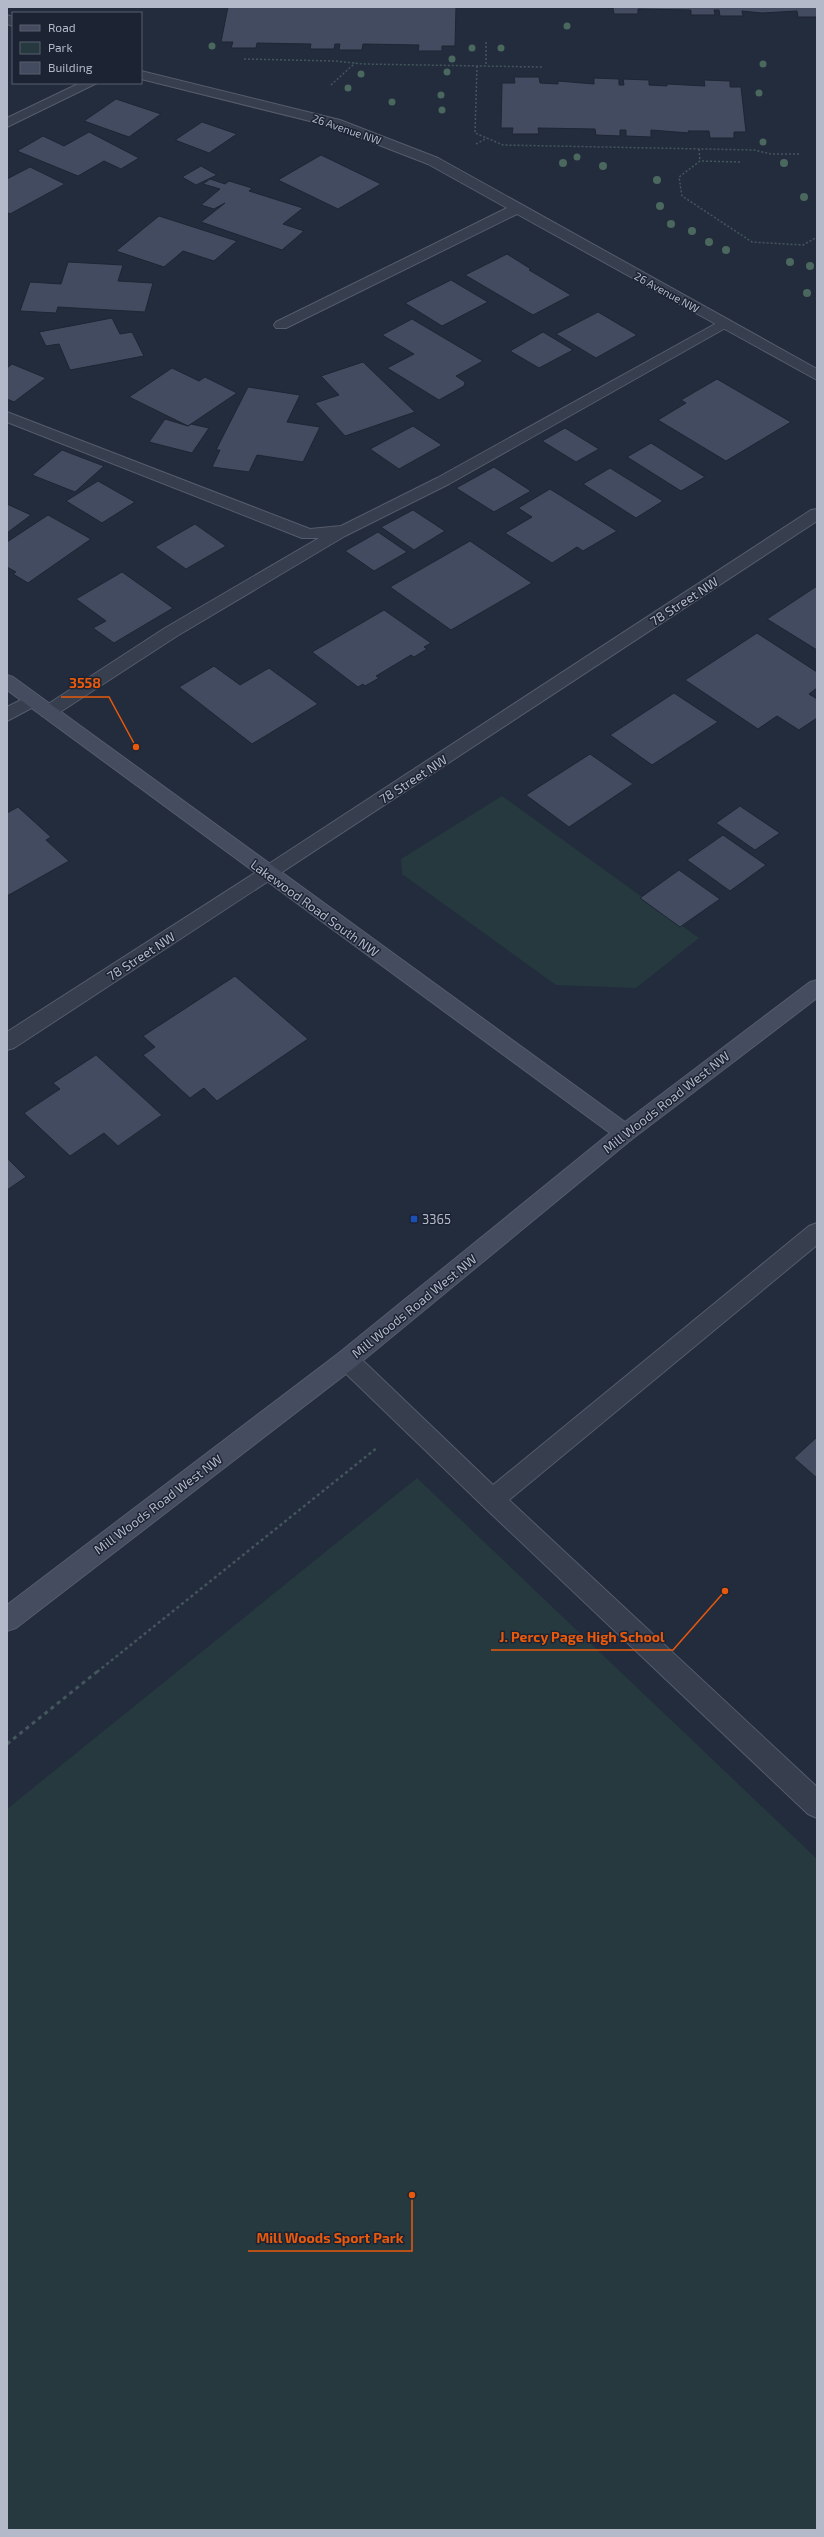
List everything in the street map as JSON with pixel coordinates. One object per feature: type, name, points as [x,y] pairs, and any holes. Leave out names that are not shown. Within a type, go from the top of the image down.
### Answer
[{"type":"street","name":"26 Avenue NW","points":[[142,75],[335,123],[433,161],[817,375]]},
{"type":"street","points":[[7,123],[88,84]]},
{"type":"street","points":[[281,325],[518,208]]},
{"type":"street","points":[[48,712],[171,632],[344,531],[443,481],[724,323]]},
{"type":"street","points":[[7,417],[308,534],[344,531]]},
{"type":"street","name":"78 Street NW","points":[[7,1042],[268,874],[817,514]]},
{"type":"street","name":"Lakewood Road South NW","points":[[7,681],[268,874],[625,1133]]},
{"type":"street","points":[[7,715],[34,700]]},
{"type":"street","name":"Mill Woods Road West NW","points":[[7,1620],[347,1360],[625,1133],[817,987]]},
{"type":"street","points":[[492,1500],[817,1232]]},
{"type":"street","points":[[347,1360],[492,1500],[817,1805]]},
{"type":"path","points":[[486,42],[486,66]]},
{"type":"path","points":[[244,59],[542,67]]},
{"type":"path","points":[[328,88],[355,63]]},
{"type":"path","points":[[477,66],[475,133],[503,145],[754,150],[771,154],[799,154]]},
{"type":"path","points":[[700,149],[700,161]]},
{"type":"path","points":[[740,162],[700,161],[679,178],[682,196],[752,242],[804,245],[817,237]]},
{"type":"path","points":[[7,1744],[384,1442]]},
{"type":"green space","points":[[502,796],[699,938],[636,988],[556,985],[402,874],[401,859]]},
{"type":"green space","points":[[417,1478],[817,1859],[817,2530],[7,2530],[7,1809]]},
{"type":"building","points":[[228,7],[456,7],[455,46],[442,46],[442,51],[418,51],[419,45],[363,44],[362,50],[339,50],[340,44],[335,44],[334,49],[310,49],[311,44],[257,43],[256,48],[231,48],[233,42],[221,42]]},
{"type":"building","points":[[603,7],[817,7],[817,17],[798,17],[797,11],[762,13],[742,11],[743,16],[720,16],[719,10],[714,10],[715,15],[691,15],[691,10],[638,9],[638,14],[614,14],[613,8]]},
{"type":"building","points":[[514,77],[539,77],[540,83],[558,84],[558,81],[594,84],[594,78],[619,79],[619,85],[624,85],[623,79],[649,80],[649,85],[667,86],[667,84],[705,86],[704,80],[730,81],[730,87],[741,87],[746,132],[734,132],[734,138],[710,138],[709,131],[688,131],[689,133],[651,130],[651,137],[626,136],[626,130],[620,130],[620,136],[596,135],[595,129],[538,128],[539,134],[512,134],[513,128],[501,128],[502,83],[515,83]]},
{"type":"building","points":[[116,99],[161,114],[129,137],[84,121]]},
{"type":"building","points":[[202,122],[237,134],[209,153],[175,140]]},
{"type":"building","points":[[89,132],[139,158],[121,169],[104,161],[78,176],[17,151],[43,136],[64,146]]},
{"type":"building","points":[[321,155],[381,184],[338,209],[278,180]]},
{"type":"building","points":[[201,166],[217,175],[196,185],[182,177]]},
{"type":"building","points":[[30,167],[65,184],[10,214],[7,212],[7,179]]},
{"type":"building","points":[[210,179],[225,184],[229,181],[252,188],[249,191],[303,208],[283,224],[304,231],[282,250],[201,222],[225,203],[214,209],[201,205],[220,189],[203,184]]},
{"type":"building","points":[[159,216],[237,241],[214,261],[183,251],[164,267],[116,251]]},
{"type":"building","points":[[507,254],[531,269],[529,270],[571,295],[533,315],[465,275]]},
{"type":"building","points":[[68,262],[123,265],[118,281],[153,283],[145,312],[58,307],[56,313],[20,311],[30,282],[61,284]]},
{"type":"building","points":[[451,280],[488,302],[442,326],[405,303]]},
{"type":"building","points":[[598,312],[637,335],[596,358],[556,334]]},
{"type":"building","points":[[112,318],[120,334],[132,332],[144,356],[70,370],[59,344],[46,346],[39,332]]},
{"type":"building","points":[[412,319],[483,361],[456,376],[465,382],[464,386],[439,400],[387,368],[414,354],[382,335]]},
{"type":"building","points":[[543,332],[573,350],[539,368],[510,351]]},
{"type":"building","points":[[363,362],[415,412],[345,436],[315,403],[339,395],[321,376]]},
{"type":"building","points":[[12,364],[46,378],[14,402],[7,399],[7,368]]},
{"type":"building","points":[[172,368],[199,381],[205,377],[237,393],[188,426],[129,397]]},
{"type":"building","points":[[717,379],[791,422],[726,461],[658,420],[686,403],[681,400]]},
{"type":"building","points":[[248,387],[300,395],[287,422],[320,427],[303,462],[257,455],[249,472],[212,467],[220,450],[216,450]]},
{"type":"building","points":[[165,419],[188,426],[191,424],[209,428],[192,453],[149,442]]},
{"type":"building","points":[[413,426],[442,445],[399,469],[370,449]]},
{"type":"building","points":[[565,428],[599,449],[576,462],[542,441]]},
{"type":"building","points":[[651,443],[705,477],[681,491],[627,457]]},
{"type":"building","points":[[62,450],[104,466],[75,492],[32,475]]},
{"type":"building","points":[[494,467],[531,491],[494,512],[456,488]]},
{"type":"building","points":[[610,468],[663,501],[636,518],[583,484]]},
{"type":"building","points":[[98,481],[135,502],[102,523],[66,501]]},
{"type":"building","points":[[550,489],[617,531],[583,551],[577,547],[552,563],[505,533],[532,517],[518,508]]},
{"type":"building","points":[[7,504],[31,515],[7,533]]},
{"type":"building","points":[[413,510],[445,531],[414,550],[381,527]]},
{"type":"building","points":[[48,515],[91,539],[28,583],[13,574],[16,572],[7,567],[7,542]]},
{"type":"building","points":[[195,524],[226,546],[186,569],[155,547]]},
{"type":"building","points":[[378,532],[407,552],[374,571],[345,551]]},
{"type":"building","points":[[470,541],[532,583],[451,630],[390,587]]},
{"type":"building","points":[[122,572],[173,608],[114,643],[93,628],[106,621],[76,599]]},
{"type":"building","points":[[817,586],[817,650],[767,619]]},
{"type":"building","points":[[384,610],[431,643],[424,647],[427,649],[414,657],[411,655],[376,676],[379,678],[365,686],[363,684],[358,687],[312,652]]},
{"type":"building","points":[[757,633],[817,672],[817,688],[809,694],[817,699],[817,718],[799,730],[777,716],[758,729],[685,680]]},
{"type":"building","points":[[214,666],[240,685],[269,668],[318,704],[252,744],[179,687]]},
{"type":"building","points":[[674,693],[718,722],[652,765],[610,735]]},
{"type":"building","points":[[590,754],[633,784],[569,827],[526,795]]},
{"type":"building","points":[[740,806],[780,833],[755,850],[716,823]]},
{"type":"building","points":[[18,807],[51,837],[46,840],[69,861],[7,896],[7,813]]},
{"type":"building","points":[[723,835],[766,865],[730,891],[687,860]]},
{"type":"building","points":[[679,870],[720,899],[680,927],[640,898]]},
{"type":"building","points":[[235,976],[308,1039],[217,1101],[204,1088],[190,1098],[143,1055],[155,1047],[143,1036]]},
{"type":"building","points":[[96,1055],[162,1115],[118,1146],[104,1133],[70,1156],[24,1113],[60,1089],[53,1083]]},
{"type":"building","points":[[7,1158],[26,1177],[7,1190]]},
{"type":"building","points":[[817,1437],[817,1478],[794,1458]]},
{"type":"place","name":"3558","points":[[136,747]]},
{"type":"place","name":"3365","points":[[414,1219]]},
{"type":"place","name":"J. Percy Page High School","points":[[725,1591]]},
{"type":"place","name":"Mill Woods Sport Park","points":[[412,2195]]}]
